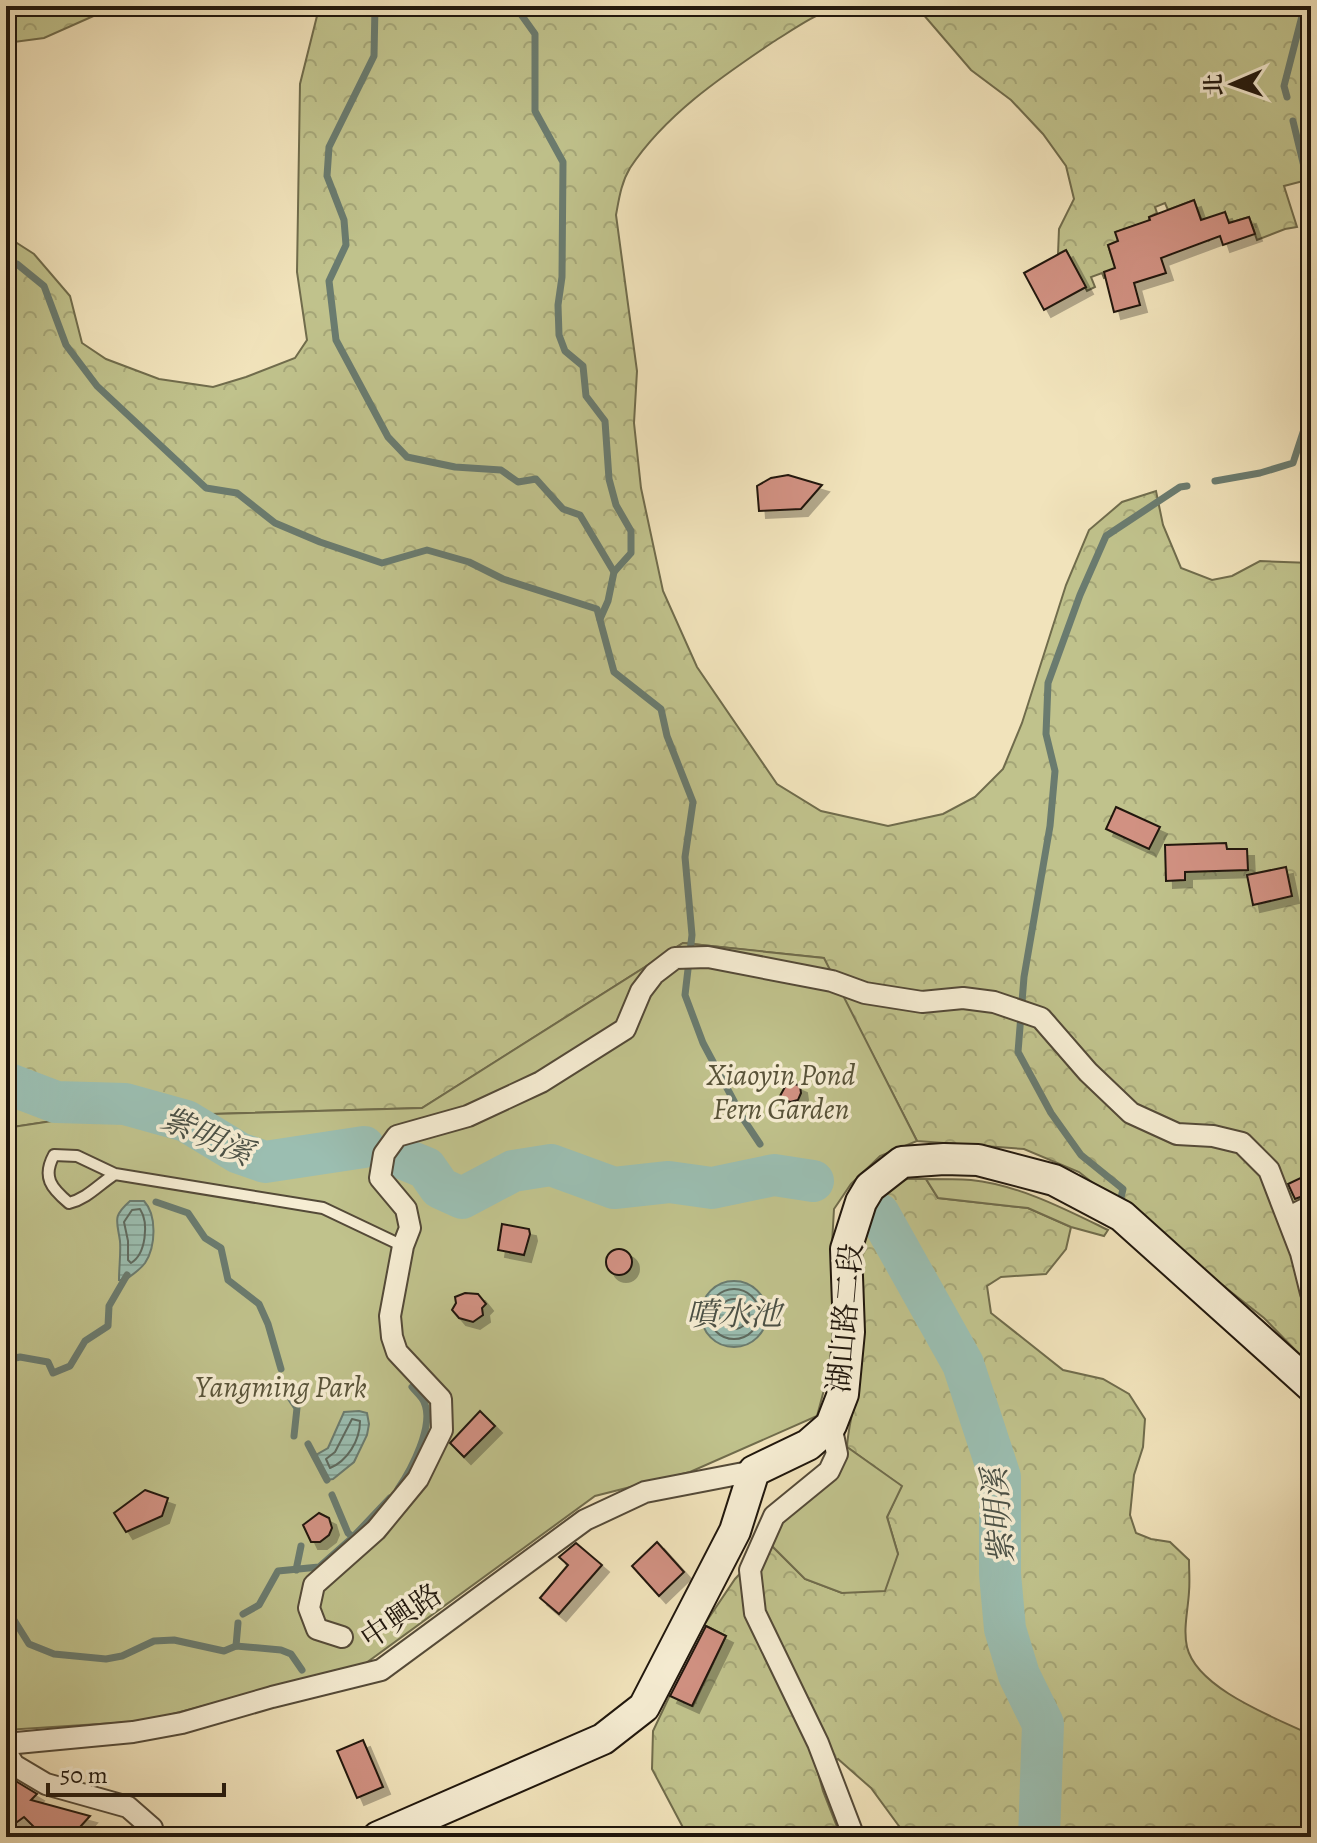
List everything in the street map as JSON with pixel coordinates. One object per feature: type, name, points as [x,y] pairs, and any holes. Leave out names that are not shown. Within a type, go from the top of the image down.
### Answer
[{"type":"street","points":[[342,1637],[317,1629],[309,1608],[314,1585],[376,1530],[418,1479],[442,1430],[441,1399],[397,1352],[392,1337],[390,1316],[403,1246],[410,1228],[406,1209],[380,1178],[384,1154],[397,1136],[468,1116],[500,1102],[541,1082],[625,1029],[641,991],[654,974],[675,958],[708,957],[832,981],[865,993],[922,1002],[963,998],[1009,1006],[1041,1018],[1088,1072],[1131,1113],[1177,1134],[1213,1136],[1242,1143],[1269,1170],[1289,1217],[1311,1293]]},
{"type":"street","name":"湖山路二段","points":[[754,1471],[808,1445],[831,1425],[843,1394],[849,1332],[846,1249],[861,1202],[870,1187],[902,1162],[978,1160],[1054,1180],[1122,1216],[1311,1386]]},
{"type":"street","points":[[1289,1217],[1311,1206]]},
{"type":"street","points":[[831,1425],[837,1454],[829,1471],[774,1516],[750,1570],[755,1613],[818,1743],[854,1837]]},
{"type":"street","points":[[378,1837],[419,1829],[603,1739],[644,1707],[735,1531],[754,1471]]},
{"type":"street","name":"中興路","points":[[6,1744],[133,1732],[182,1723],[381,1670],[585,1520],[645,1492],[754,1471]]},
{"type":"street","points":[[6,1752],[14,1765],[46,1784],[128,1807],[152,1828],[152,1837]]},
{"type":"lane","points":[[115,1174],[98,1184],[86,1198],[69,1203],[53,1190],[47,1178],[48,1166],[54,1155],[77,1156],[115,1174],[323,1208],[403,1246]]},
{"type":"green space","points":[[6,6],[116,6],[44,38],[14,42],[6,40]]},
{"type":"green space","points":[[322,6],[838,6],[773,42],[714,83],[677,114],[630,168],[622,185],[616,215],[637,371],[634,423],[641,488],[663,591],[697,667],[777,784],[821,811],[888,826],[943,814],[975,797],[1003,769],[1022,723],[1066,585],[1089,530],[1122,502],[1156,491],[1163,525],[1181,568],[1212,580],[1232,576],[1260,561],[1311,563],[1311,1366],[1264,1318],[1079,1172],[1024,1149],[917,1141],[823,958],[683,943],[422,1108],[72,1118],[6,1128],[6,236],[34,254],[70,296],[82,343],[106,359],[159,379],[213,387],[295,358],[307,340],[297,272],[300,84]]},
{"type":"green space","points":[[916,6],[1311,6],[1311,179],[1284,186],[1297,227],[1257,240],[1249,217],[1229,223],[1225,212],[1209,240],[1194,200],[1168,210],[1165,203],[1155,207],[1157,213],[1149,217],[1149,221],[1116,232],[1118,241],[1108,245],[1117,273],[1104,278],[1102,273],[1091,277],[1095,287],[1087,291],[1066,250],[1058,254],[1059,229],[1074,199],[1066,166],[1043,134],[1011,100],[971,70]]},
{"type":"green space","name":"Yangming Park","points":[[683,943],[824,958],[917,1141],[880,1156],[851,1184],[834,1209],[835,1349],[817,1416],[690,1472],[595,1496],[366,1663],[146,1721],[6,1730],[6,1128],[72,1118],[422,1108]]},
{"type":"green space","points":[[907,1179],[926,1179],[938,1198],[1028,1208],[1071,1227],[1066,1249],[1046,1274],[1001,1277],[987,1286],[991,1313],[1063,1370],[1103,1379],[1129,1394],[1145,1419],[1130,1515],[1136,1533],[1170,1542],[1189,1560],[1187,1647],[1206,1676],[1221,1689],[1259,1711],[1311,1735],[1311,1837],[907,1837],[871,1788],[838,1759],[817,1769],[841,1837],[688,1837],[652,1769],[653,1731],[670,1695],[693,1706],[726,1636],[704,1625],[735,1579],[769,1543],[805,1579],[842,1593],[898,1554],[887,1517],[901,1486],[847,1447],[856,1386],[856,1302],[862,1238],[871,1210],[885,1190]]},
{"type":"green space","points":[[926,1179],[971,1180],[1007,1187],[1108,1230],[1104,1236],[1071,1227],[1028,1208],[938,1198]]},
{"type":"green space","points":[[847,1447],[902,1486],[887,1517],[898,1554],[885,1591],[842,1593],[805,1579],[769,1543],[780,1520],[819,1487]]},
{"type":"water","points":[[130,1201],[144,1201],[148,1207],[153,1222],[153,1240],[143,1266],[125,1280],[119,1280],[117,1219]]},
{"type":"water","name":"噴水池","points":[[734,1281],[747,1284],[757,1291],[764,1301],[767,1314],[764,1327],[757,1337],[747,1344],[734,1347],[721,1344],[711,1337],[704,1327],[701,1314],[704,1301],[711,1291],[721,1284]]},
{"type":"water","points":[[344,1412],[367,1413],[367,1435],[354,1462],[333,1479],[327,1480],[316,1455],[328,1448]]},
{"type":"building","points":[[1194,200],[1201,220],[1225,212],[1229,223],[1249,217],[1255,234],[1223,245],[1220,236],[1161,258],[1166,273],[1134,283],[1140,305],[1114,312],[1104,272],[1115,268],[1108,245],[1118,241],[1115,232]]},
{"type":"building","points":[[1066,250],[1086,287],[1044,310],[1024,273]]},
{"type":"building","points":[[788,475],[822,485],[801,509],[759,511],[757,486],[771,478]]},
{"type":"building","points":[[1116,807],[1160,827],[1149,849],[1106,829]]},
{"type":"building","points":[[1226,843],[1227,849],[1247,849],[1248,870],[1185,872],[1185,880],[1166,881],[1165,845]]},
{"type":"building","points":[[1286,867],[1292,896],[1253,905],[1247,875]]},
{"type":"building","points":[[793,1083],[800,1086],[801,1093],[798,1100],[790,1102],[780,1096],[786,1085]]},
{"type":"building","points":[[1311,1173],[1311,1193],[1295,1199],[1288,1184]]},
{"type":"building","points":[[502,1224],[529,1229],[524,1255],[498,1250]]},
{"type":"building","points":[[619,1249],[628,1253],[632,1262],[628,1271],[619,1275],[610,1271],[606,1262],[610,1253]]},
{"type":"building","points":[[465,1293],[478,1294],[486,1304],[482,1308],[483,1315],[473,1322],[459,1318],[452,1310],[455,1297]]},
{"type":"building","points":[[480,1411],[495,1426],[464,1457],[450,1443]]},
{"type":"building","points":[[145,1490],[168,1498],[162,1516],[126,1532],[114,1513]]},
{"type":"building","points":[[319,1513],[329,1518],[332,1528],[320,1542],[311,1542],[303,1525]]},
{"type":"building","points":[[657,1542],[684,1572],[659,1596],[632,1566]]},
{"type":"building","points":[[576,1543],[602,1565],[559,1614],[540,1598],[568,1565],[559,1557]]},
{"type":"building","points":[[706,1626],[726,1636],[692,1706],[670,1696]]},
{"type":"building","points":[[363,1740],[383,1787],[357,1798],[337,1751]]},
{"type":"building","points":[[9,1777],[37,1794],[31,1800],[90,1816],[71,1837],[44,1837],[24,1817],[6,1830],[6,1779]]},
{"type":"waterway","points":[[375,6],[374,56],[329,147],[327,176],[344,220],[346,245],[329,281],[336,340],[388,437],[407,457],[455,467],[501,470],[518,482],[536,479],[563,509],[580,515],[614,572]]},
{"type":"waterway","points":[[515,6],[535,34],[535,111],[563,162],[559,335],[565,351],[583,366],[586,396],[605,421],[609,479],[616,505],[631,531],[631,553],[614,572],[608,601],[600,619]]},
{"type":"waterway","points":[[1287,97],[1284,86],[1302,16]]},
{"type":"waterway","points":[[1293,121],[1306,175]]},
{"type":"waterway","points":[[1307,193],[1311,235]]},
{"type":"waterway","points":[[6,260],[17,264],[44,286],[66,345],[97,386],[206,488],[237,493],[275,523],[382,563],[427,550],[469,562],[503,579],[597,609],[614,672],[661,709],[667,736],[693,802],[685,857],[692,935],[685,995],[703,1043],[760,1144]]},
{"type":"waterway","points":[[1215,481],[1293,463],[1311,408]]},
{"type":"waterway","points":[[1120,1202],[1123,1189],[1081,1155],[1051,1113],[1018,1052],[1024,977],[1050,826],[1055,771],[1046,734],[1048,683],[1080,595],[1106,536],[1180,487],[1187,486]]},
{"type":"waterway","name":"紫明溪","points":[[6,1083],[56,1102],[125,1104],[186,1121],[239,1153],[265,1162],[364,1147]]},
{"type":"waterway","name":"紫明溪","points":[[404,1159],[426,1168],[440,1188],[462,1198],[513,1171],[551,1165],[614,1188],[669,1182],[712,1188],[774,1175],[813,1181]]},
{"type":"waterway","name":"紫明溪","points":[[771,1170],[774,1175]]},
{"type":"waterway","points":[[156,1202],[188,1213],[205,1238],[221,1248],[228,1280],[259,1304],[281,1369]]},
{"type":"waterway","name":"紫明溪","points":[[879,1214],[963,1364],[1000,1477],[1000,1574],[1005,1629],[1019,1675],[1043,1724],[1039,1837]]},
{"type":"waterway","points":[[6,1360],[20,1357],[48,1362],[53,1373],[70,1366],[85,1341],[108,1326],[109,1306],[127,1275]]},
{"type":"waterway","points":[[283,1387],[297,1408],[294,1436]]},
{"type":"waterway","points":[[398,1489],[415,1459],[426,1423],[424,1402],[412,1387]]},
{"type":"waterway","points":[[308,1444],[327,1480]]},
{"type":"waterway","points":[[243,1614],[259,1605],[278,1571],[319,1567],[353,1537],[348,1533],[332,1495]]},
{"type":"waterway","points":[[353,1537],[390,1498]]},
{"type":"waterway","points":[[296,1570],[301,1546]]},
{"type":"waterway","points":[[6,1612],[29,1644],[54,1654],[106,1659],[122,1656],[154,1641],[174,1640],[224,1651],[236,1646],[281,1650],[291,1654],[302,1670]]},
{"type":"waterway","points":[[236,1646],[238,1623]]},
{"type":"park label","name":"Xiaoyin Pond Fern Garden","points":[[781,1092]]}]
